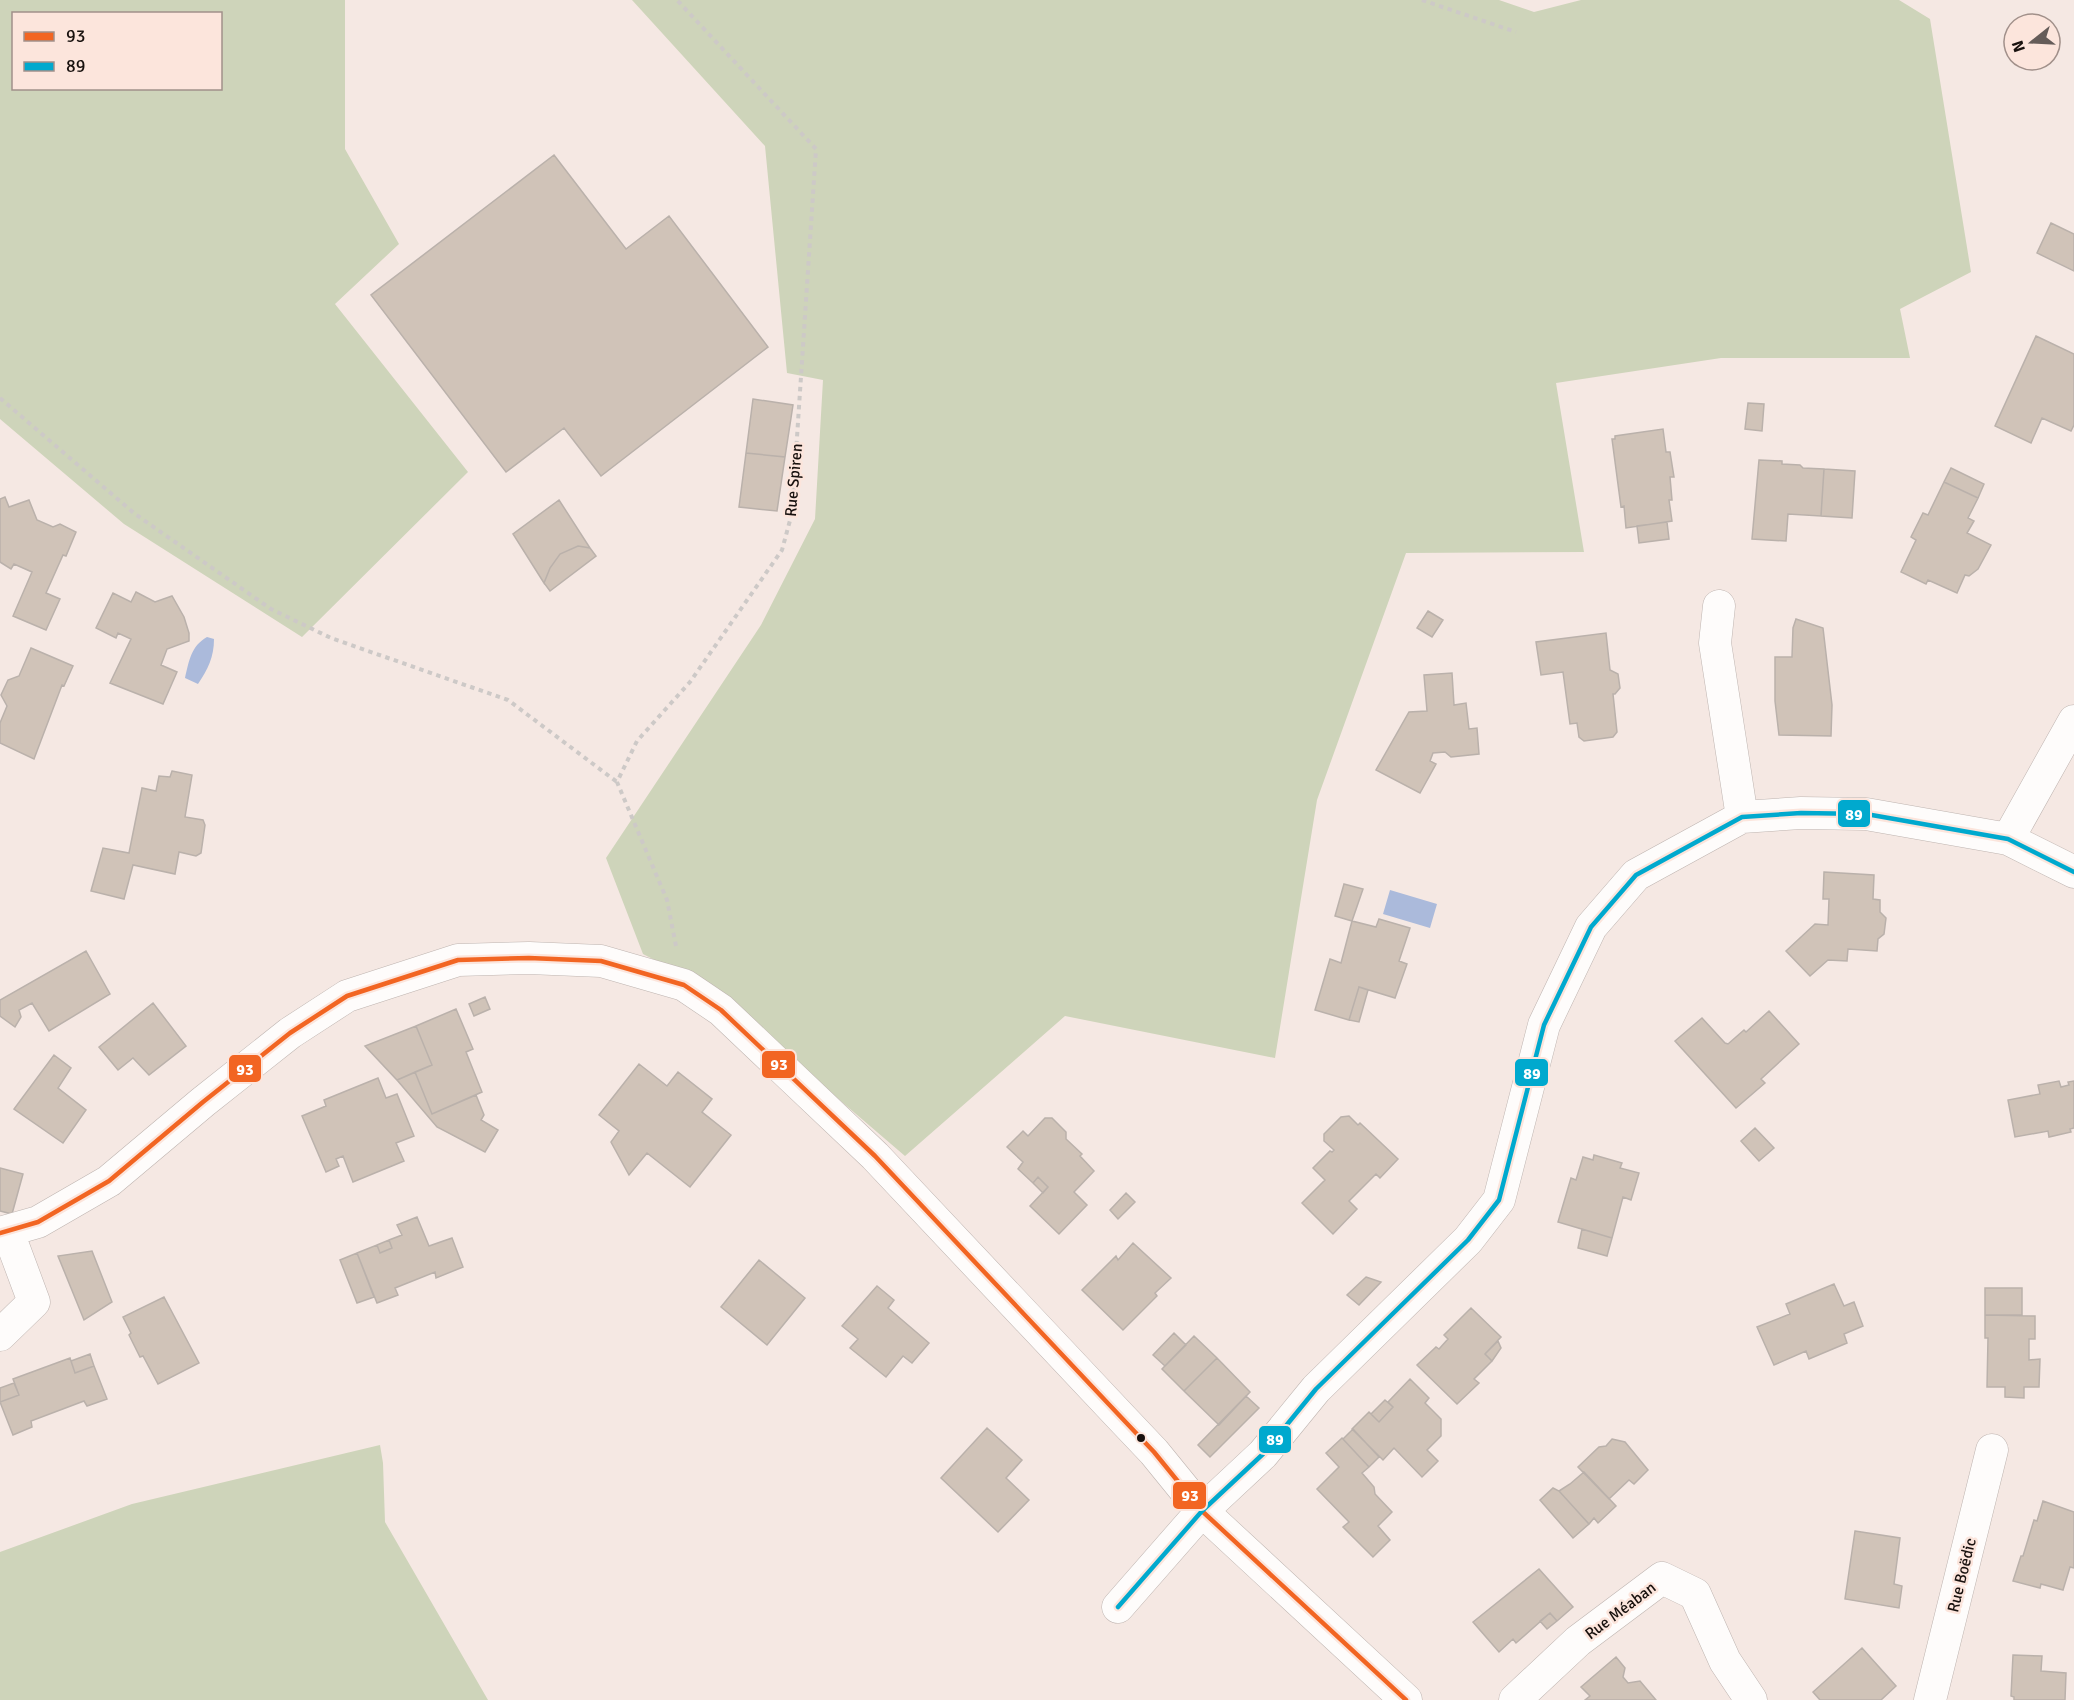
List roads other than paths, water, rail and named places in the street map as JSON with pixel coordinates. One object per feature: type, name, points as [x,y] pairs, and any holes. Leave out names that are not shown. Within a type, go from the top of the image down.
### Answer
[{"type":"street","points":[[1719,606],[1715,643],[1742,817]]},
{"type":"street","points":[[2008,839],[2074,721]]},
{"type":"street","points":[[1118,1607],[1202,1511],[1263,1454],[1316,1389],[1468,1240],[1499,1200],[1544,1025],[1591,927],[1636,875],[1742,817],[1801,813],[1866,814],[2008,839],[2074,872]]},
{"type":"street","points":[[0,1335],[34,1302],[4,1233],[38,1222],[109,1181],[290,1033],[347,996],[458,960],[529,958],[602,961],[684,985],[721,1010],[874,1156],[1154,1452],[1202,1511],[1406,1700]]},
{"type":"street","name":"Rue Boëdic","points":[[1930,1700],[1992,1450]]},
{"type":"street","name":"Rue Méaban","points":[[1515,1700],[1578,1641],[1662,1578],[1695,1594],[1725,1661],[1752,1700]]},
{"type":"water","points":[[207,637],[214,639],[213,652],[198,684],[185,678],[194,649]]},
{"type":"water","points":[[1390,890],[1437,904],[1430,928],[1383,914]]}]
